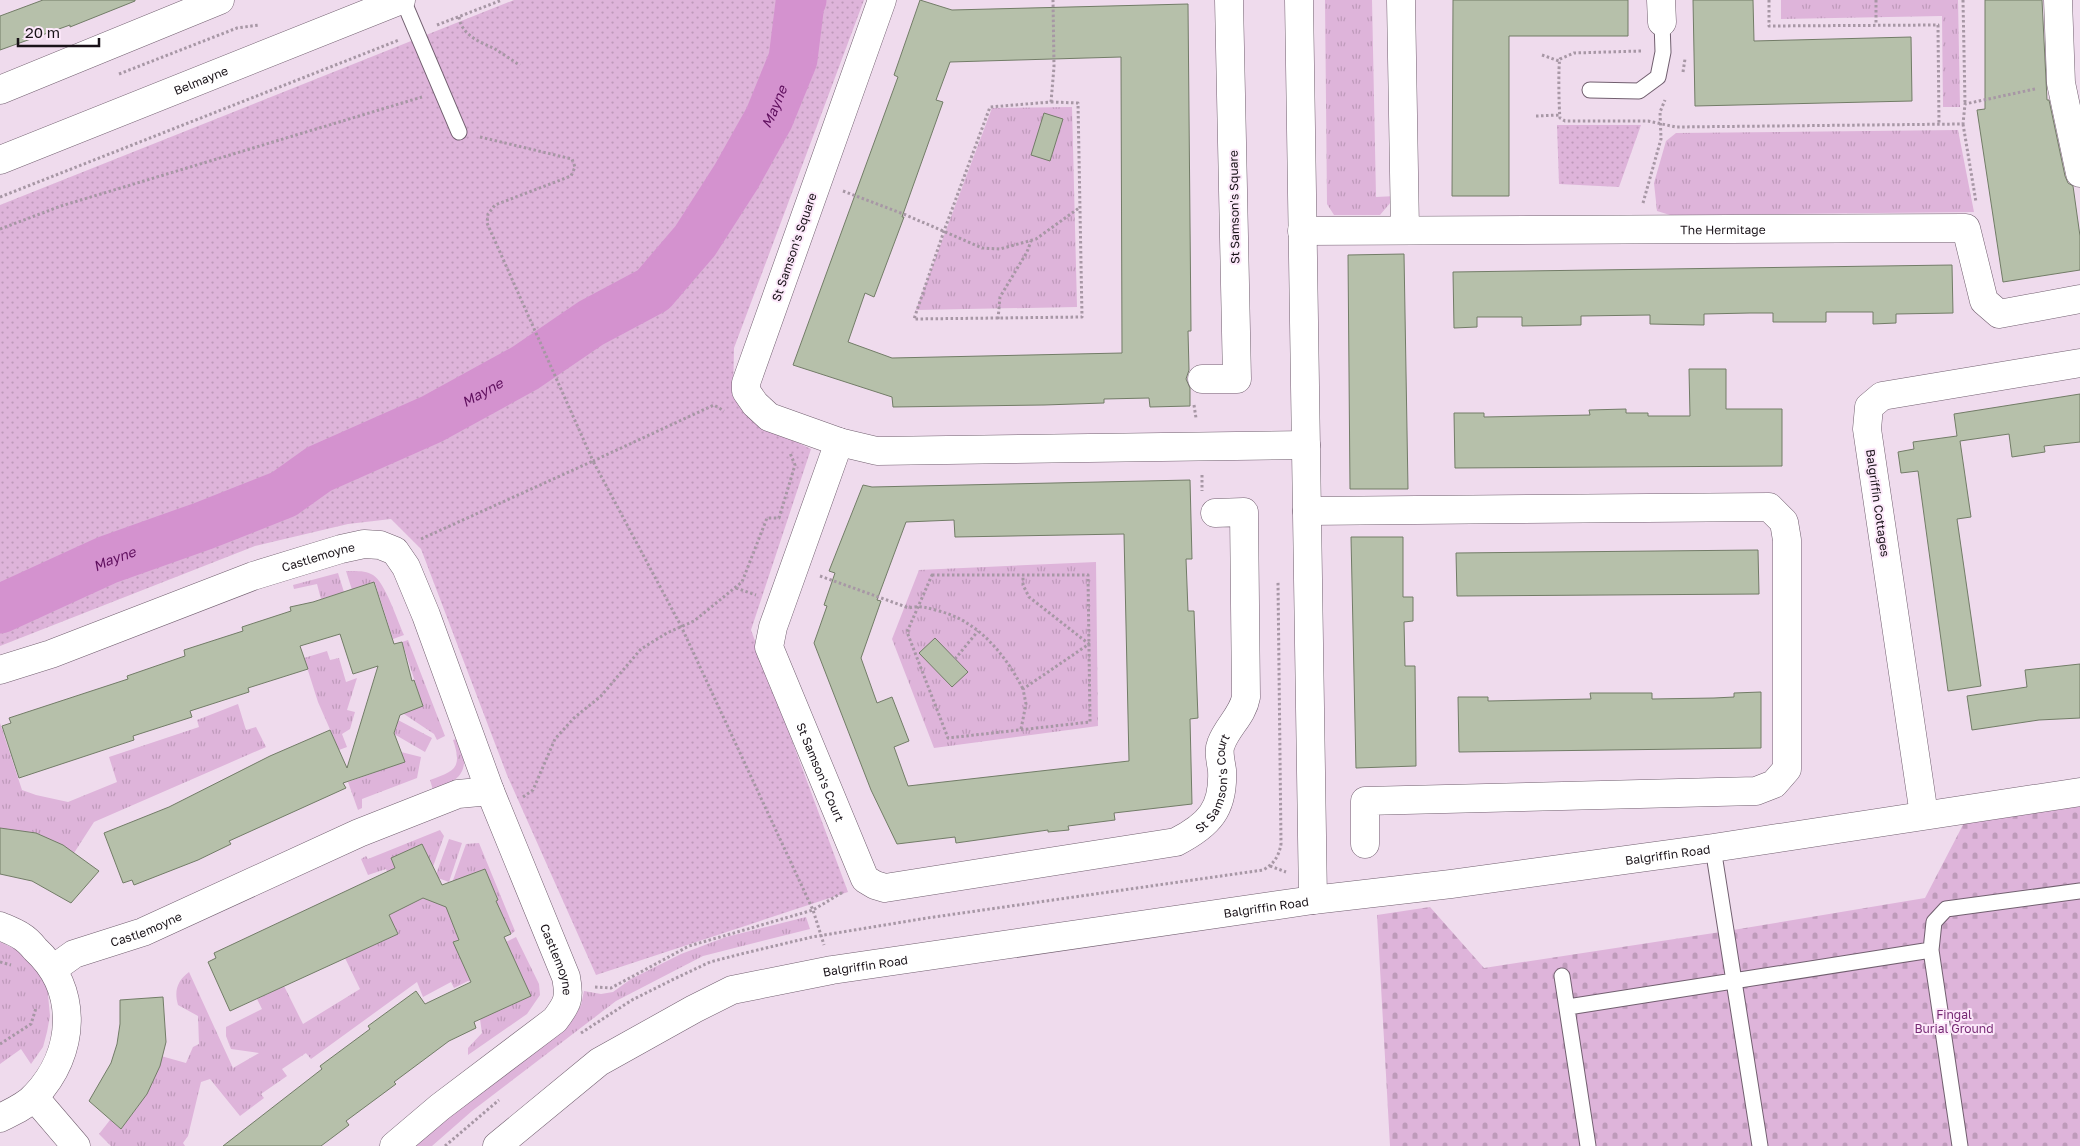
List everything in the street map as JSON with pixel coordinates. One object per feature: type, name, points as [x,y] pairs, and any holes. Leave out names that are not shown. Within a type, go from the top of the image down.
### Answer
[{"type":"street","points":[[0,90],[220,0]]},
{"type":"street","name":"Belmayne","points":[[0,160],[402,0]]},
{"type":"street","name":"St Samson's Square","points":[[839,442],[769,417],[755,404],[746,391],[746,383],[882,0]]},
{"type":"street","name":"St Samson's Square","points":[[1202,379],[1237,379],[1229,0]]},
{"type":"street","points":[[1298,0],[1313,900]]},
{"type":"street","points":[[1401,0],[1405,229]]},
{"type":"street","points":[[2058,0],[2061,83],[2080,173]]},
{"type":"street","points":[[1966,228],[1984,301],[1998,314],[2080,299]]},
{"type":"street","name":"The Hermitage","points":[[1302,231],[1405,229],[1966,228]]},
{"type":"street","name":"Balgriffin Cottages","points":[[1924,815],[1867,428],[1869,407],[1882,396],[2080,363]]},
{"type":"street","points":[[839,442],[877,451],[1306,444]]},
{"type":"street","name":"St Samson's Court","points":[[839,442],[769,637],[769,647],[865,879],[874,885],[886,888],[1176,842],[1208,822],[1220,802],[1223,787],[1220,745],[1245,706],[1246,697],[1244,512],[1215,513]]},
{"type":"street","points":[[1307,510],[1769,508],[1784,522],[1787,540],[1787,769],[1774,784],[1756,791],[1365,801],[1365,844]]},
{"type":"street","name":"Castlemoyne","points":[[0,670],[51,654],[253,576],[341,549],[364,544],[380,545],[395,551],[406,567],[426,615],[490,790],[566,977],[569,992],[567,1005],[555,1020],[440,1107],[394,1146]]},
{"type":"street","name":"Castlemoyne","points":[[53,969],[74,954],[143,932],[359,833],[458,794],[490,790]]},
{"type":"street","name":"Balgriffin Road","points":[[498,1146],[599,1062],[732,990],[832,970],[1313,900],[1451,884],[1713,848],[2080,792]]},
{"type":"street","points":[[0,926],[22,936],[47,959],[63,989],[68,1022],[62,1054],[46,1084],[34,1097],[0,1118]]},
{"type":"street","points":[[34,1097],[76,1146]]},
{"type":"lane","points":[[402,0],[459,132]]},
{"type":"lane","points":[[1590,90],[1639,91],[1658,77],[1663,52],[1661,11]]},
{"type":"lane","points":[[1713,848],[1760,1146]]},
{"type":"lane","points":[[1960,1146],[1931,950],[1934,922],[1946,909],[2080,891]]},
{"type":"lane","points":[[1568,1007],[1931,950]]},
{"type":"lane","points":[[1562,976],[1588,1146]]},
{"type":"path","points":[[0,197],[502,0]]},
{"type":"path","points":[[1051,102],[1054,68],[1053,0]]},
{"type":"path","points":[[1769,0],[1769,26],[1938,25],[1940,124]]},
{"type":"path","points":[[1876,0],[1876,25]]},
{"type":"path","points":[[1963,0],[1965,104],[1963,124],[1978,219],[1966,228]]},
{"type":"path","points":[[459,17],[460,22],[479,43],[493,48],[520,65]]},
{"type":"path","points":[[110,77],[237,28]]},
{"type":"path","points":[[1559,61],[1565,56],[1574,53],[1645,51]]},
{"type":"path","points":[[1542,55],[1559,61]]},
{"type":"path","points":[[1680,79],[1685,64],[1685,55]]},
{"type":"path","points":[[1559,61],[1559,115],[1565,121],[1648,121],[1676,127],[1963,124]]},
{"type":"path","points":[[1965,104],[2061,83]]},
{"type":"path","points":[[0,229],[61,206],[442,92]]},
{"type":"path","points":[[1642,229],[1643,201],[1661,138],[1660,112],[1666,98]]},
{"type":"path","points":[[1051,102],[1078,103],[1082,317],[914,319],[990,107],[1051,102]]},
{"type":"path","points":[[1536,116],[1559,115]]},
{"type":"path","points":[[459,132],[572,159],[575,167],[571,176],[495,205],[488,214],[487,223],[536,337],[593,461],[682,626],[813,910],[832,970]]},
{"type":"path","points":[[817,181],[982,248],[1000,249],[1031,241],[1080,207]]},
{"type":"path","points":[[998,319],[1000,297],[1027,252],[1031,241]]},
{"type":"path","points":[[395,551],[714,405],[731,415]]},
{"type":"path","points":[[490,790],[512,804],[533,790],[555,739],[601,696],[641,649],[694,621],[742,582],[767,518],[779,518],[795,466],[788,449]]},
{"type":"path","points":[[794,566],[909,608],[919,606],[951,614],[971,624],[1012,667],[1023,689],[1026,704],[1021,730]]},
{"type":"path","points":[[932,575],[1023,575],[1088,575],[1090,722],[948,738],[907,632],[932,575]]},
{"type":"path","points":[[1023,575],[1023,585],[1029,597],[1089,644]]},
{"type":"path","points":[[955,658],[978,632]]},
{"type":"path","points":[[1023,689],[1089,644]]},
{"type":"path","points":[[1270,866],[1278,871],[1290,873]]},
{"type":"path","points":[[566,977],[583,986],[610,988],[689,946],[813,910],[865,879]]},
{"type":"path","points":[[0,1044],[31,1024],[36,1006]]},
{"type":"green space","points":[[514,0],[864,0],[734,348],[733,397],[757,423],[811,449],[751,630],[848,892],[596,975],[507,775],[421,549],[391,519],[348,524],[255,546],[0,646],[0,205]]},
{"type":"green space","points":[[1325,0],[1372,0],[1376,197],[1396,196],[1380,215],[1334,215],[1327,204]]},
{"type":"green space","points":[[1781,0],[1958,0],[1960,107],[1943,107],[1942,16],[1781,19]]},
{"type":"green space","points":[[1072,107],[1077,307],[916,310],[992,108]]},
{"type":"green space","points":[[1557,125],[1641,125],[1619,187],[1559,184]]},
{"type":"green space","points":[[1958,130],[1974,212],[1670,215],[1657,211],[1654,183],[1666,141],[1676,133]]},
{"type":"green space","points":[[1096,562],[1098,726],[934,748],[892,639],[919,570]]},
{"type":"green space","points":[[346,571],[367,572],[378,579],[404,635],[393,639],[375,583],[352,590]]},
{"type":"green space","points":[[338,573],[344,592],[321,599],[317,584],[294,589],[293,585]]},
{"type":"green space","points":[[408,640],[445,736],[437,740],[434,734],[401,712],[405,708],[407,712],[423,706],[402,642]]},
{"type":"green space","points":[[327,651],[330,660],[339,658],[346,682],[357,678],[347,710],[355,712],[350,729],[342,734],[347,747],[339,750],[318,702],[304,658]]},
{"type":"green space","points":[[238,704],[246,730],[256,727],[266,747],[94,822],[74,853],[0,828],[0,723],[22,790],[68,802],[117,782],[109,757],[199,727],[197,720]]},
{"type":"green space","points":[[398,720],[432,738],[425,752],[394,734]]},
{"type":"green space","points":[[463,737],[464,765],[462,771],[452,781],[433,790],[430,780],[454,768],[457,757],[453,740]]},
{"type":"green space","points":[[401,752],[421,757],[417,778],[362,799],[362,808],[358,810],[348,782],[404,762]]},
{"type":"green space","name":"Fingal Burial Ground","points":[[2080,804],[2080,1146],[1390,1146],[1377,915],[1430,907],[1484,968],[1727,931],[1925,898],[1966,819]]},
{"type":"green space","points":[[440,830],[444,836],[430,875],[422,845],[391,859],[413,903],[423,898],[498,900],[485,869],[452,883],[466,844],[479,843],[515,931],[511,934],[504,919],[453,942],[473,982],[468,981],[454,988],[451,982],[423,997],[417,982],[311,1059],[306,1053],[282,1069],[287,1076],[261,1094],[264,1098],[240,1116],[210,1079],[201,1082],[188,1136],[183,1143],[185,1146],[111,1146],[99,1134],[110,1120],[121,1129],[139,1105],[161,1056],[186,1063],[193,1047],[199,1044],[198,1016],[178,1005],[177,1000],[179,983],[189,972],[233,1068],[259,1053],[231,1049],[226,1036],[226,1027],[262,1009],[257,999],[284,986],[303,1024],[360,989],[345,958],[398,934],[375,885],[390,879],[386,869],[368,875],[361,859],[366,856],[368,859]]},
{"type":"green space","points":[[449,839],[462,843],[449,882],[435,877]]},
{"type":"green space","points":[[806,917],[810,929],[703,956],[616,1001],[472,1111],[432,1146],[412,1146],[469,1098],[572,1021],[581,1005],[584,991],[601,994],[613,992],[631,979],[681,954],[726,937]]},
{"type":"green space","points":[[516,937],[539,984],[540,995],[527,1014],[468,1055],[468,1048],[482,1033],[480,1019],[531,996],[506,942]]},
{"type":"green space","points":[[0,942],[24,953],[47,984],[50,1016],[47,1032],[43,1047],[31,1064],[21,1049],[0,1064]]},
{"type":"building","points":[[43,0],[135,1],[70,27],[70,25],[0,50],[0,16]]},
{"type":"building","points":[[920,0],[952,10],[1188,4],[1191,331],[1188,331],[1189,370],[1186,379],[1190,388],[1190,406],[1150,407],[1149,398],[1104,399],[1104,403],[893,407],[892,397],[793,365],[898,77],[894,75]],"holes":[[[1121,57],[1122,353],[892,358],[848,342],[865,293],[874,297],[904,217],[902,217],[943,102],[936,100],[950,62]]]},
{"type":"building","points":[[1453,0],[1628,0],[1628,36],[1509,36],[1509,196],[1452,196]]},
{"type":"building","points":[[1693,0],[1753,0],[1754,41],[1911,37],[1912,101],[1695,106]]},
{"type":"building","points":[[1985,0],[2042,0],[2047,100],[2049,100],[2065,176],[2068,183],[2073,186],[2080,236],[2080,270],[2003,282],[1977,110],[1985,109]]},
{"type":"building","points":[[1044,113],[1063,119],[1050,161],[1031,155]]},
{"type":"building","points":[[1404,254],[1408,489],[1350,489],[1348,255]]},
{"type":"building","points":[[1952,265],[1953,313],[1896,314],[1896,323],[1873,324],[1873,312],[1826,312],[1826,322],[1773,322],[1773,313],[1704,314],[1704,325],[1650,324],[1650,315],[1581,316],[1581,325],[1522,326],[1522,317],[1477,317],[1477,327],[1454,328],[1453,272]]},
{"type":"building","points":[[1689,369],[1726,369],[1726,409],[1782,409],[1782,466],[1455,468],[1454,413],[1484,413],[1484,417],[1590,415],[1589,410],[1626,409],[1626,413],[1648,413],[1648,416],[1690,416]]},
{"type":"building","points":[[2080,394],[2080,442],[2044,446],[2045,452],[2012,457],[2009,434],[1960,441],[1971,517],[1957,519],[1981,686],[1948,691],[1918,471],[1901,473],[1898,452],[1914,449],[1913,442],[1957,436],[1954,414]]},
{"type":"building","points":[[1190,480],[1192,559],[1186,559],[1188,611],[1194,611],[1198,718],[1190,719],[1192,804],[1114,813],[1115,820],[1068,826],[1069,830],[1048,832],[1048,830],[956,843],[955,837],[897,844],[871,790],[814,643],[827,606],[824,605],[835,573],[829,571],[863,485],[872,487]],"holes":[[[954,520],[955,537],[1124,534],[1129,761],[908,786],[894,747],[909,741],[892,697],[877,703],[861,658],[881,601],[877,600],[906,522]]]},
{"type":"building","points":[[1351,537],[1403,537],[1403,597],[1413,597],[1413,621],[1404,622],[1405,666],[1415,666],[1416,766],[1356,768]]},
{"type":"building","points":[[1758,550],[1759,594],[1457,596],[1456,553]]},
{"type":"building","points":[[374,582],[394,644],[402,642],[412,681],[414,680],[423,706],[400,715],[394,733],[405,762],[343,783],[346,788],[229,841],[231,844],[198,860],[134,885],[132,880],[123,883],[104,833],[169,807],[270,756],[330,730],[347,768],[378,666],[353,674],[340,634],[300,646],[308,669],[248,688],[249,692],[190,711],[192,717],[133,736],[134,740],[19,778],[2,726],[11,723],[9,718],[128,679],[127,676],[185,656],[184,650],[243,631],[242,627],[291,611],[290,607],[313,602]]},
{"type":"building","points":[[935,638],[968,672],[952,687],[919,653]]},
{"type":"building","points":[[2080,664],[2080,718],[2039,720],[1972,730],[1967,696],[2027,687],[2025,670]]},
{"type":"building","points":[[1761,692],[1761,748],[1459,752],[1458,697],[1488,697],[1488,701],[1591,699],[1590,693],[1652,693],[1652,699],[1714,698],[1734,697],[1734,693]]},
{"type":"building","points":[[0,828],[36,833],[63,845],[99,871],[71,903],[32,881],[0,874]]},
{"type":"building","points":[[422,844],[442,885],[485,869],[498,900],[496,901],[511,934],[504,937],[531,996],[474,1022],[476,1028],[449,1041],[394,1082],[396,1084],[346,1121],[349,1125],[321,1146],[223,1146],[322,1069],[320,1066],[370,1029],[368,1026],[416,991],[425,1004],[471,982],[453,942],[459,940],[446,907],[423,898],[389,915],[398,934],[230,1011],[208,962],[216,958],[214,953],[395,868],[391,858]]},
{"type":"building","points":[[163,997],[166,1042],[160,1066],[147,1094],[121,1129],[89,1101],[111,1063],[117,1044],[120,1024],[120,1000]]},
{"type":"waterway","name":"Mayne","points":[[0,609],[107,560],[203,526],[284,494],[319,469],[432,419],[525,368],[591,323],[653,290],[695,241],[736,177],[769,118],[793,59],[800,3],[802,0]]}]
